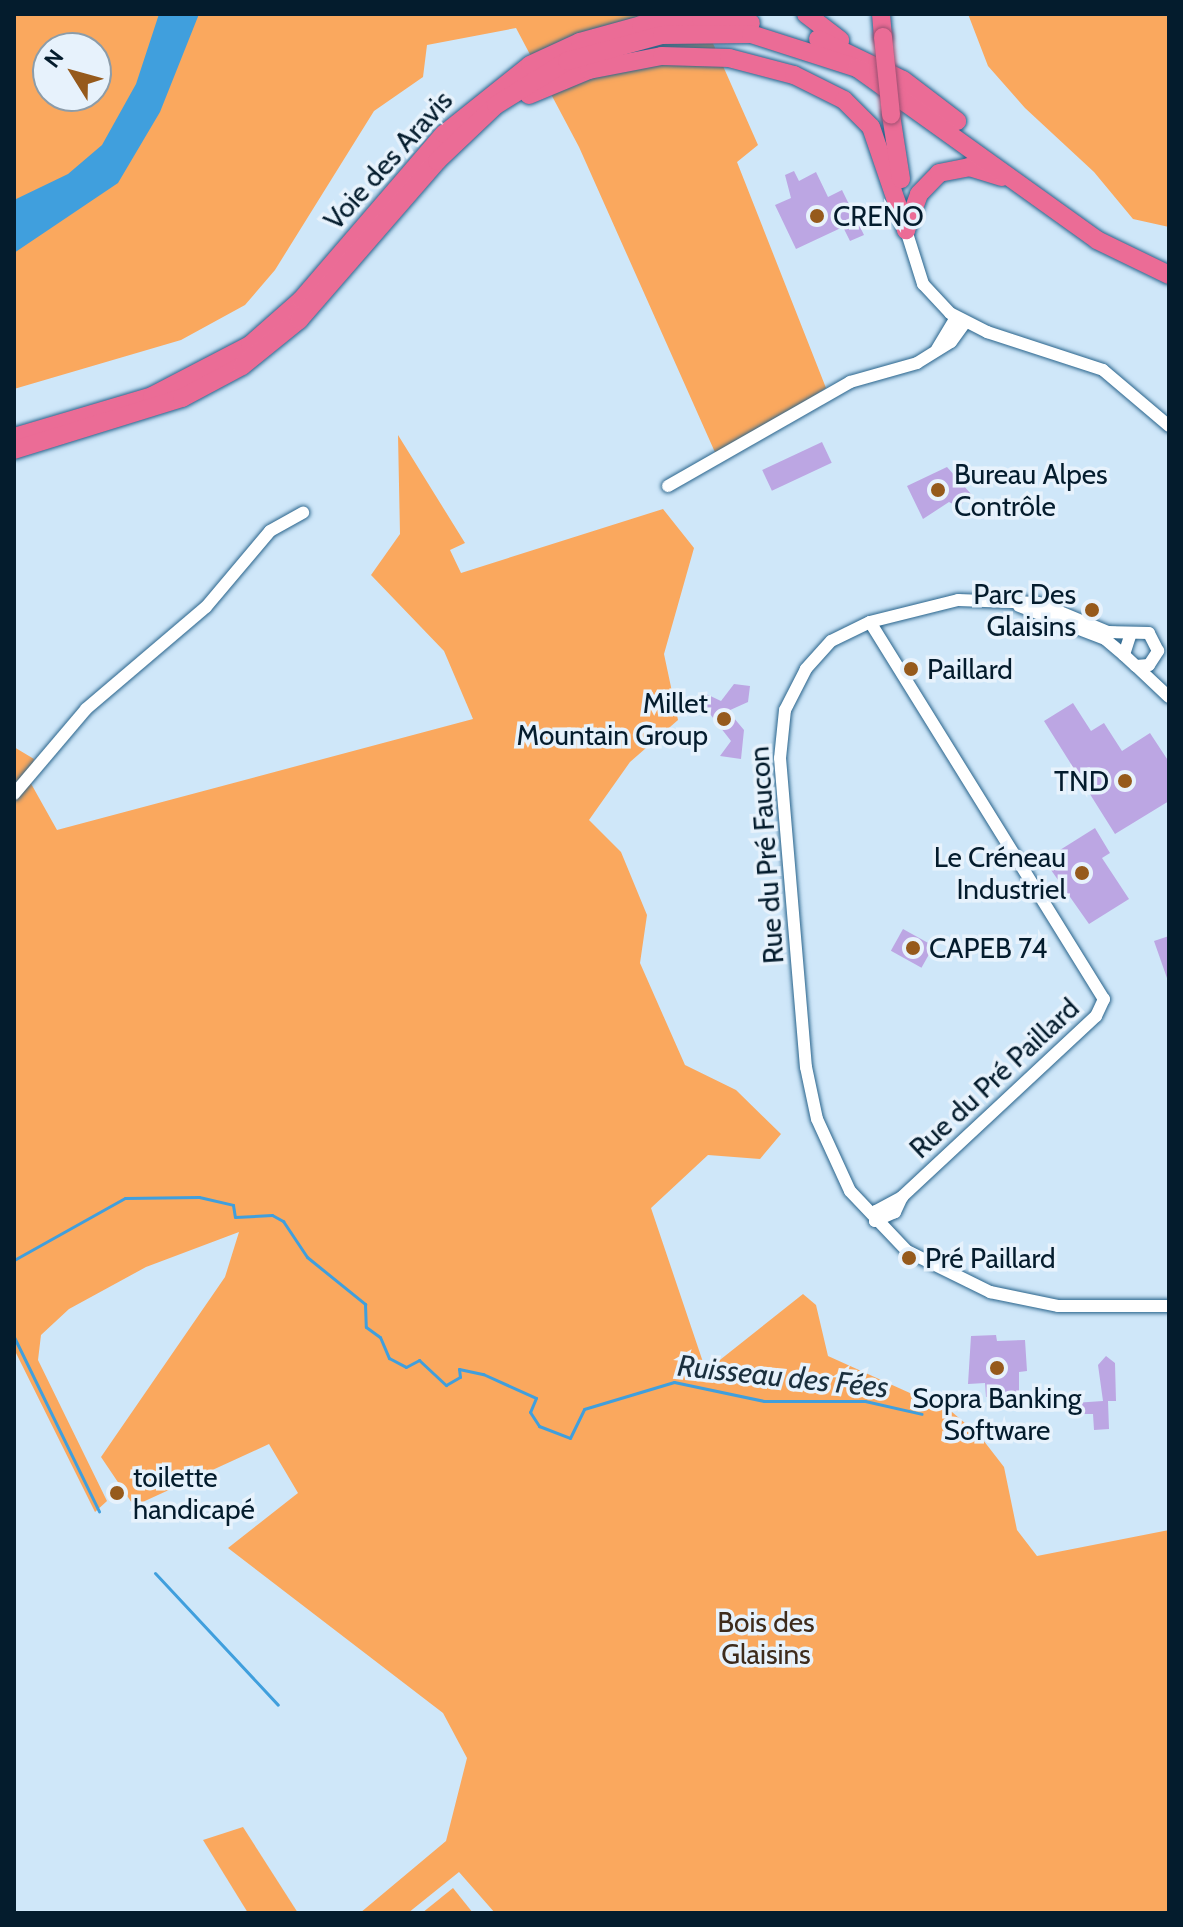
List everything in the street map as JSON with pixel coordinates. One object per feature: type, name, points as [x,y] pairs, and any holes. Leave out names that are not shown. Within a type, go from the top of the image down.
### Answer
[{"type":"highway","points":[[629,27],[675,14]]},
{"type":"highway","points":[[806,14],[886,70]]},
{"type":"highway","points":[[881,14],[906,230]]},
{"type":"highway","name":"Voie des Aravis","points":[[14,437],[152,396],[221,365],[301,300],[478,103],[554,53],[629,27],[701,19],[767,26],[823,41],[886,70],[928,97],[1066,218]]},
{"type":"highway","name":"Voie des Aravis","points":[[14,450],[182,398],[250,361],[312,306],[446,151],[496,105],[567,61],[643,38],[722,33],[800,45],[874,77],[1013,182],[1113,250],[1169,275]]},
{"type":"highway","points":[[446,151],[555,82],[617,62],[675,55],[746,61],[809,81],[858,113],[880,142],[906,230]]},
{"type":"highway","points":[[880,142],[891,115]]},
{"type":"highway","points":[[906,230],[922,189],[943,170],[969,167],[1013,182]]},
{"type":"street","points":[[906,230],[923,284],[960,320],[1103,370],[1169,426]]},
{"type":"street","points":[[668,486],[850,382],[936,352],[960,320]]},
{"type":"street","points":[[14,794],[86,709],[206,607],[270,531],[303,513]]},
{"type":"street","name":"Rue du Pré Faucon","points":[[1169,636],[1108,632],[1038,603],[958,600],[870,622],[839,636],[812,660],[789,699],[780,744],[806,1067],[817,1119],[837,1164],[879,1217],[928,1262],[979,1288],[1042,1304],[1169,1306]]},
{"type":"street","name":"Rue du Pré Faucon","points":[[1009,602],[1105,639],[1169,697]]},
{"type":"street","name":"Rue du Pré Paillard","points":[[870,622],[1104,999],[1096,1016],[879,1217]]},
{"type":"street","points":[[1124,655],[1131,633]]},
{"type":"street","points":[[1153,636],[1158,687]]},
{"type":"street","points":[[1136,666],[1155,658],[1169,644]]},
{"type":"green space","points":[[14,14],[700,14],[758,145],[737,162],[826,388],[718,459],[579,147],[516,28],[427,45],[423,77],[374,111],[275,270],[245,305],[181,340],[14,389]]},
{"type":"green space","points":[[968,14],[1169,14],[1169,227],[1133,219],[1094,172],[1025,108],[988,66]]},
{"type":"green space","name":"Bois des Glaisins","points":[[398,435],[465,543],[450,550],[461,573],[663,509],[694,548],[664,654],[678,720],[630,762],[589,820],[621,852],[647,915],[640,963],[685,1065],[736,1090],[781,1134],[760,1159],[708,1155],[651,1208],[706,1371],[803,1294],[816,1305],[828,1356],[952,1412],[980,1436],[1004,1467],[1017,1530],[1037,1556],[1169,1530],[1169,1913],[495,1913],[459,1872],[408,1913],[360,1913],[446,1841],[467,1758],[443,1713],[228,1548],[298,1493],[269,1444],[134,1506],[101,1457],[225,1277],[239,1232],[146,1267],[69,1309],[41,1335],[38,1360],[107,1501],[95,1512],[14,1349],[14,747],[34,759],[29,780],[57,830],[473,719],[444,651],[371,575],[400,534]]},
{"type":"green space","points":[[243,1827],[298,1913],[248,1913],[203,1840]]},
{"type":"green space","points":[[453,1888],[473,1913],[422,1913]]},
{"type":"water","points":[[159,14],[199,14],[160,112],[118,183],[14,253],[14,200],[68,174],[102,145],[136,84]]},
{"type":"building","name":"CRENO","points":[[794,171],[799,181],[816,172],[828,197],[842,190],[864,235],[850,241],[843,227],[796,249],[775,205],[791,198],[785,175]]},
{"type":"building","points":[[822,442],[832,463],[772,491],[762,470]]},
{"type":"building","name":"Bureau Alpes Contrôle","points":[[947,467],[971,494],[959,507],[949,502],[923,519],[907,486]]},
{"type":"building","name":"Millet Mountain Group","points":[[734,684],[750,686],[748,702],[728,711],[744,730],[741,759],[720,756],[731,741],[703,705],[704,693],[721,701]]},
{"type":"building","name":"TND","points":[[1073,703],[1091,731],[1104,723],[1122,751],[1150,733],[1169,762],[1169,801],[1115,834],[1044,721]]},
{"type":"building","name":"Le Créneau Industriel","points":[[1095,828],[1110,853],[1102,858],[1129,899],[1089,924],[1044,860]]},
{"type":"building","name":"CAPEB 74","points":[[903,929],[934,946],[921,968],[891,951]]},
{"type":"building","points":[[1169,936],[1169,980],[1168,981],[1154,941]]},
{"type":"building","name":"Sopra Banking Software","points":[[996,1335],[997,1341],[1025,1340],[1027,1371],[1019,1372],[1019,1396],[986,1397],[985,1383],[968,1384],[971,1336]]},
{"type":"building","points":[[1106,1356],[1115,1363],[1116,1401],[1108,1401],[1109,1429],[1094,1430],[1093,1414],[1075,1414],[1074,1403],[1103,1401],[1098,1365]]},
{"type":"waterway","name":"Ruisseau des Fées","points":[[14,1260],[125,1198],[199,1197],[233,1205],[235,1217],[272,1215],[283,1221],[307,1257],[365,1304],[366,1327],[380,1337],[389,1358],[406,1367],[419,1360],[446,1385],[460,1377],[459,1369],[483,1374],[536,1398],[530,1412],[539,1426],[570,1438],[584,1409],[674,1382],[764,1401],[865,1401],[922,1414]]},
{"type":"waterway","points":[[14,1260],[14,1287]]},
{"type":"waterway","points":[[14,1337],[99,1511]]},
{"type":"waterway","points":[[155,1573],[278,1705]]},
{"type":"place","name":"CRENO","points":[[817,216]]},
{"type":"place","name":"Bureau Alpes Contrôle","points":[[938,490]]},
{"type":"place","name":"Parc Des Glaisins","points":[[1092,610]]},
{"type":"place","name":"Paillard","points":[[911,669]]},
{"type":"place","name":"Millet Mountain Group","points":[[724,719]]},
{"type":"place","name":"TND","points":[[1125,781]]},
{"type":"place","name":"Le Créneau Industriel","points":[[1082,873]]},
{"type":"place","name":"CAPEB 74","points":[[913,948]]},
{"type":"place","name":"Pré Paillard","points":[[909,1258]]},
{"type":"place","name":"Sopra Banking Software","points":[[997,1368]]},
{"type":"place","name":"toilette handicapé","points":[[117,1493]]}]
